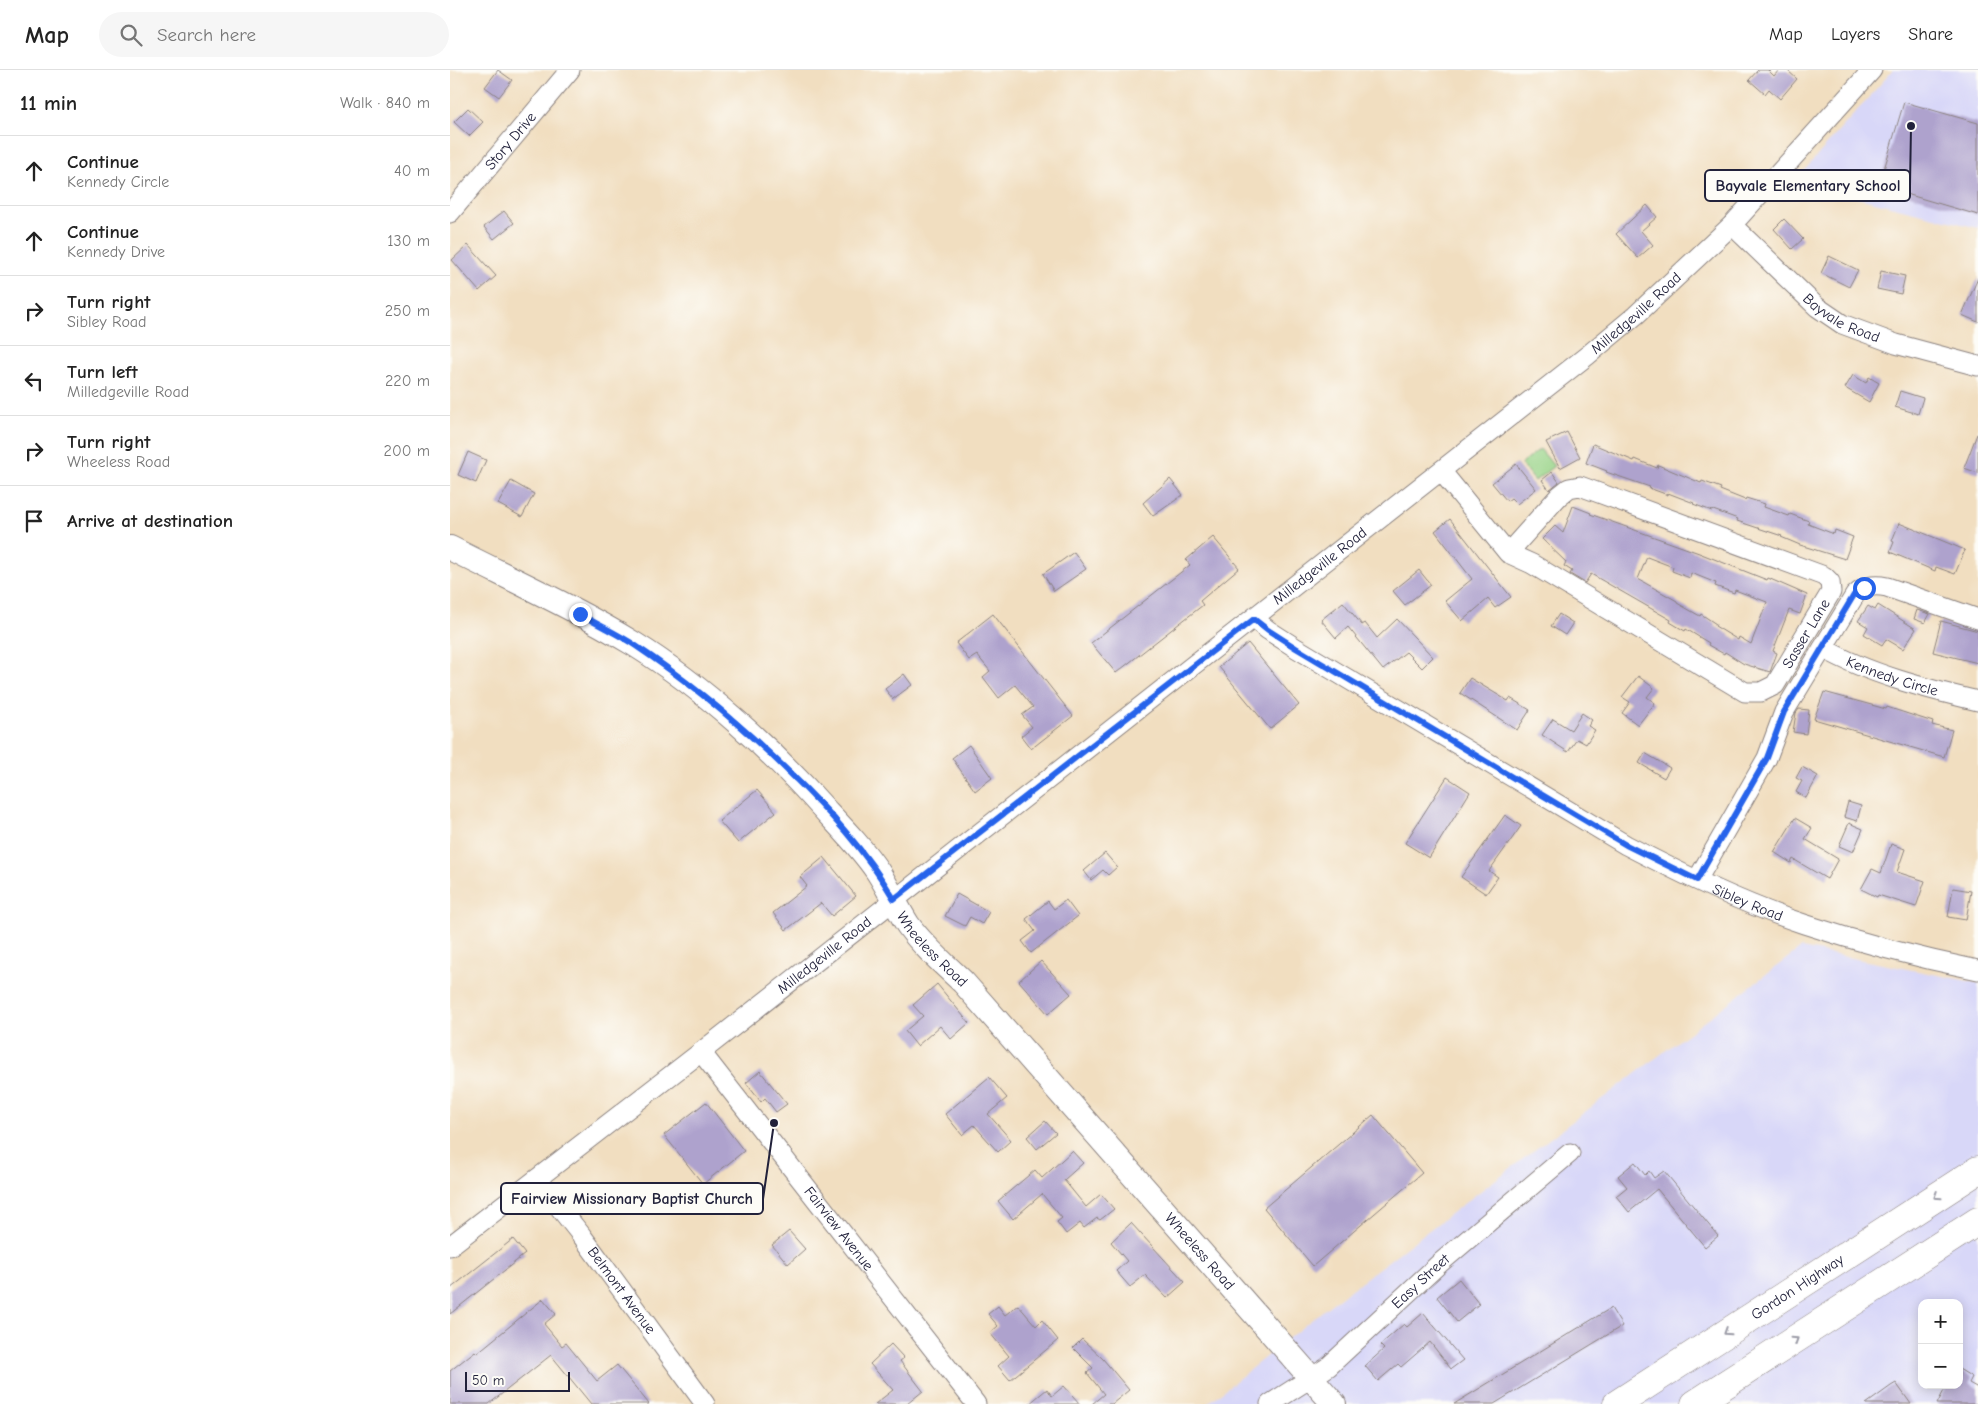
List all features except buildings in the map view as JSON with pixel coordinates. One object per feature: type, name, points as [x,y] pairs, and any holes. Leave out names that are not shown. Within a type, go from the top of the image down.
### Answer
[{"type":"highway","name":"Gordon Highway","points":[[1617,1404],[1978,1170]]},
{"type":"highway","points":[[1710,1400],[1978,1221]]},
{"type":"main road","name":"Wheeless Road","points":[[450,548],[580,614],[634,645],[696,689],[728,715],[798,781],[878,871],[909,925],[937,958],[963,982],[1334,1404]]},
{"type":"street","name":"Story Drive","points":[[450,213],[570,70]]},
{"type":"street","name":"Milledgeville Road","points":[[450,1246],[1442,472],[1636,315],[1732,225],[1872,70]]},
{"type":"street","name":"Bayvale Road","points":[[1732,225],[1817,307],[1842,324],[1896,344],[1978,366]]},
{"type":"street","name":"Sasser Lane","points":[[1442,472],[1508,553],[1532,564],[1745,692],[1761,692],[1775,685],[1831,592],[1830,582],[1824,576],[1580,486],[1569,488],[1559,496],[1508,553]]},
{"type":"street","points":[[1697,880],[1767,758],[1784,712],[1854,595],[1864,588],[1873,585],[1887,586],[1978,619]]},
{"type":"street","name":"Sibley Road","points":[[1254,619],[1296,648],[1626,845],[1697,880],[1804,924],[1866,943],[1978,970]]},
{"type":"street","name":"Kennedy Circle","points":[[1823,648],[1841,659],[1897,678],[1978,701]]},
{"type":"street","name":"Fairview Avenue","points":[[701,1052],[976,1404]]},
{"type":"street","name":"Easy Street","points":[[1270,1404],[1328,1367],[1440,1264],[1570,1153]]},
{"type":"street","name":"Belmont Avenue","points":[[537,1179],[582,1236],[705,1404]]},
{"type":"shaded area","points":[[1893,70],[1978,70],[1978,228],[1794,182]]},
{"type":"shaded area","points":[[1801,948],[1978,983],[1978,1404],[1207,1404],[1325,1309]]},
{"type":"green space","points":[[1540,449],[1554,466],[1535,481],[1521,464]]},
{"type":"place","name":"Bayvale Elementary School","points":[[1911,126]]},
{"type":"place","name":"Fairview Missionary Baptist Church","points":[[774,1123]]},
{"type":"route","points":[[580,614],[634,645],[662,664],[728,715],[828,812],[878,871],[894,899],[1254,619],[1296,648],[1626,845],[1697,880],[1767,758],[1784,712],[1854,595],[1864,588]]}]
